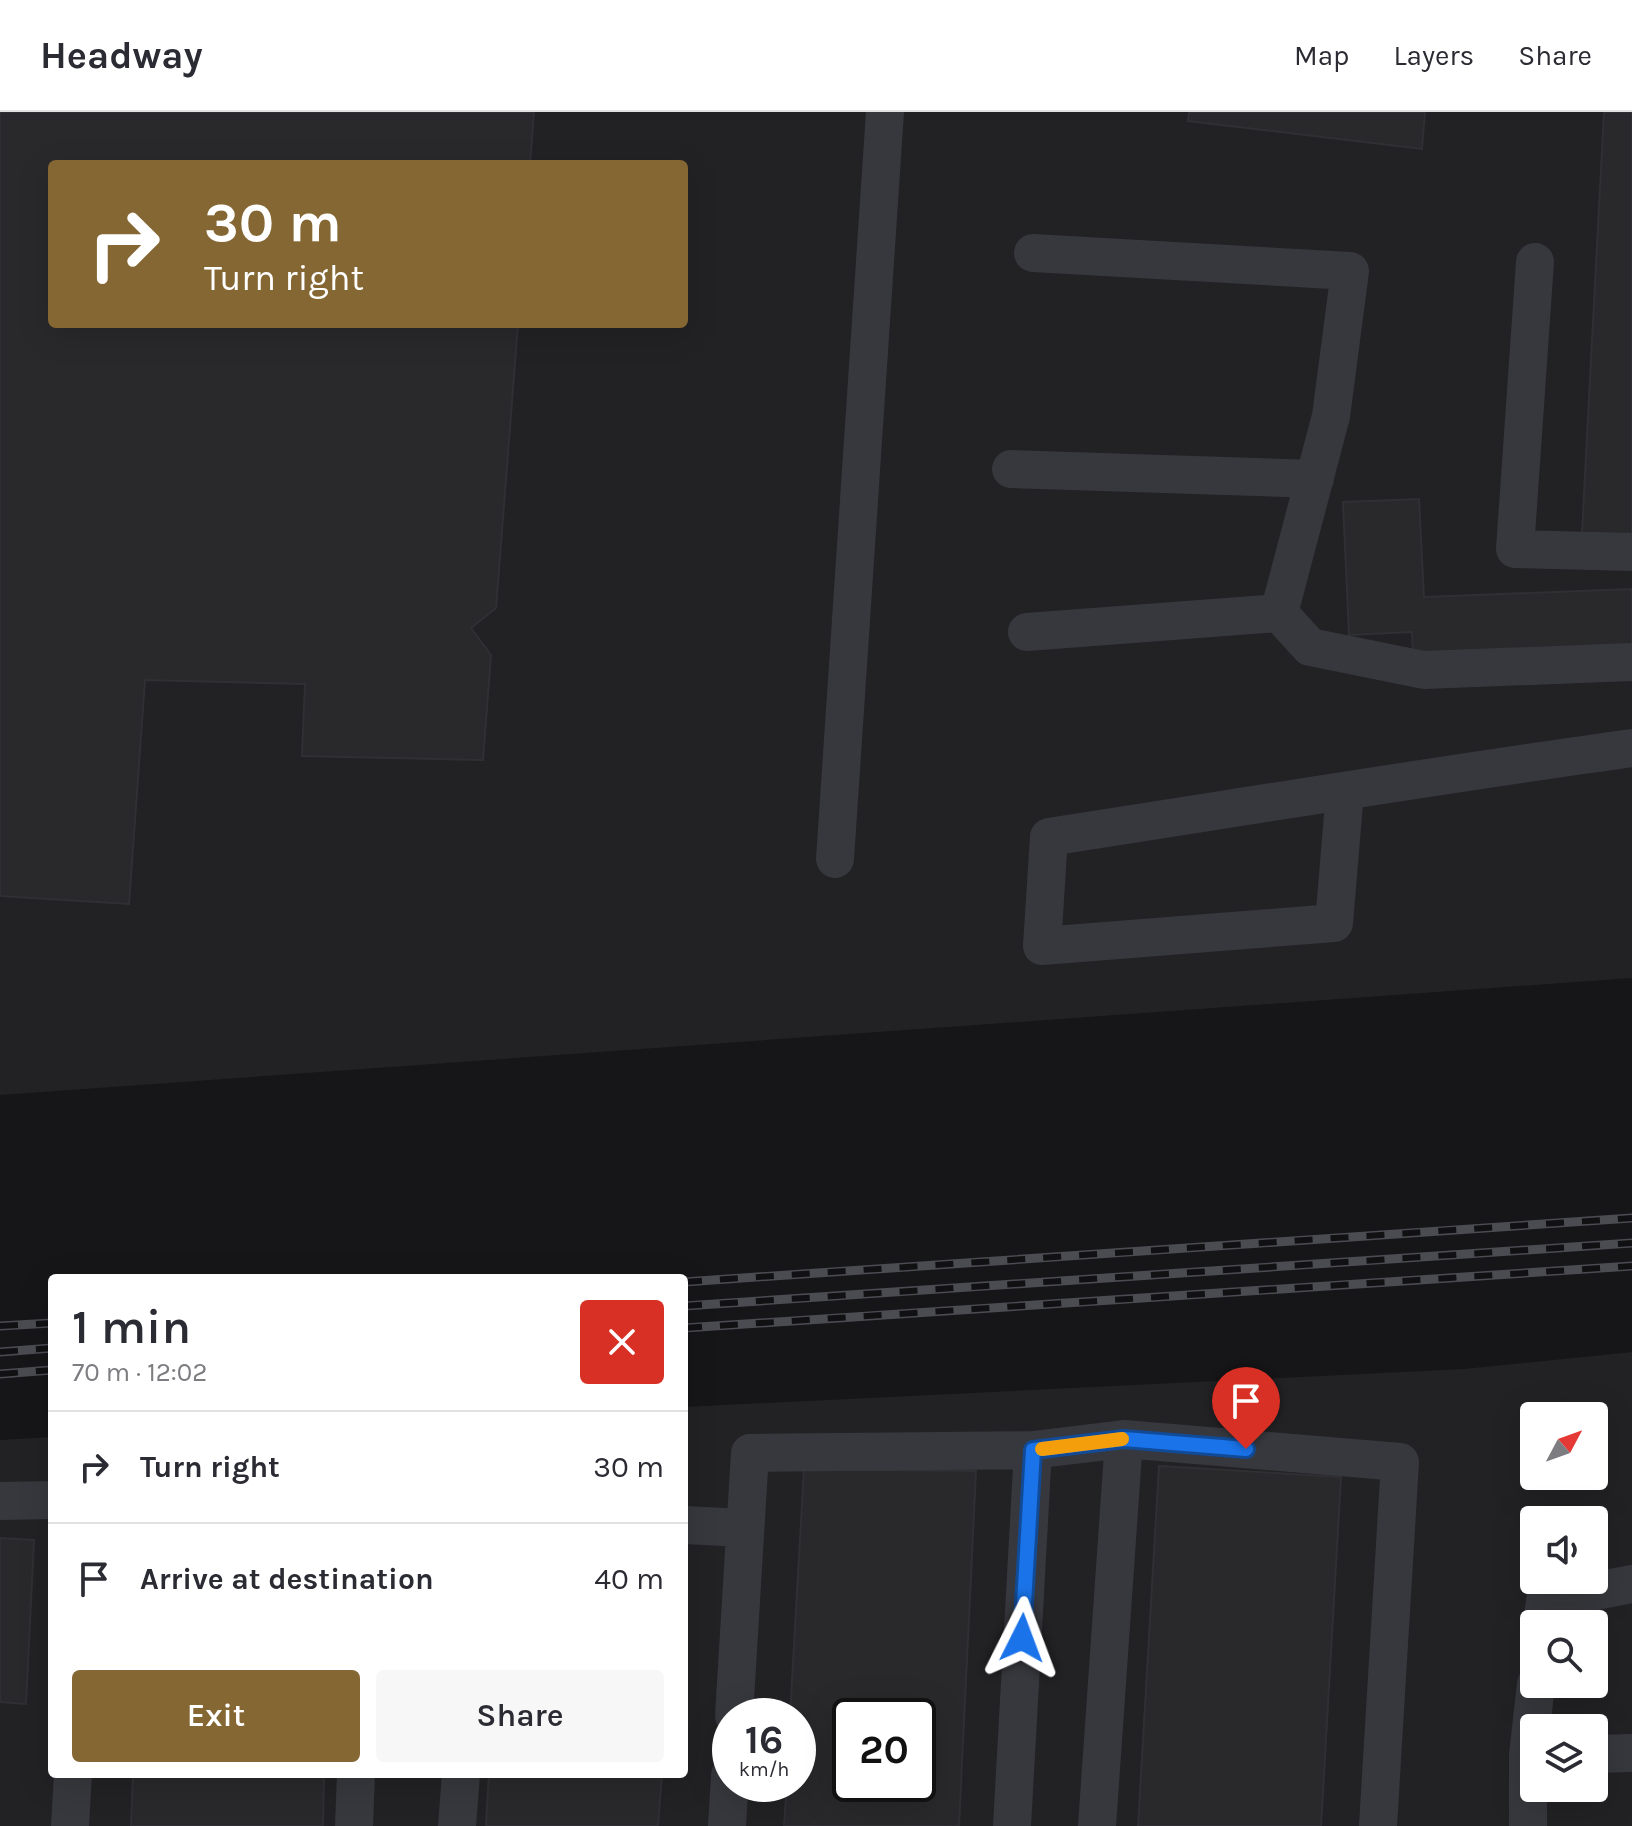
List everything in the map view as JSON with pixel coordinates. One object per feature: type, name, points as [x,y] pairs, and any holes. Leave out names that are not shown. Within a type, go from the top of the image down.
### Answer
[{"type":"lane","points":[[835,859],[885,112]]},
{"type":"lane","points":[[1033,253],[1350,271],[1331,416],[1279,613]]},
{"type":"lane","points":[[1535,262],[1515,549],[1632,552]]},
{"type":"lane","points":[[1011,469],[1315,479]]},
{"type":"lane","points":[[1027,632],[1279,613]]},
{"type":"lane","points":[[1279,613],[1310,647],[1424,670],[1632,662]]},
{"type":"lane","points":[[1345,791],[1334,923],[1042,946],[1049,837],[1345,791],[1632,748]]},
{"type":"lane","points":[[1097,1826],[1124,1439]]},
{"type":"lane","points":[[735,1698],[750,1453],[1033,1450],[1124,1439],[1400,1462],[1378,1826]]},
{"type":"lane","points":[[1012,1826],[1033,1450]]},
{"type":"lane","points":[[0,1501],[48,1500]]},
{"type":"lane","points":[[688,1525],[745,1528]]},
{"type":"lane","points":[[1544,1610],[1545,1601],[1632,1584]]},
{"type":"lane","points":[[1608,1754],[1632,1753]]},
{"type":"lane","points":[[70,1826],[73,1778]]},
{"type":"lane","points":[[354,1826],[356,1778]]},
{"type":"lane","points":[[457,1826],[461,1778]]},
{"type":"lane","points":[[727,1826],[728,1802]]},
{"type":"lane","points":[[1528,1826],[1529,1802]]},
{"type":"shaded area","points":[[0,112],[1632,112],[1632,978],[0,1095]]},
{"type":"shaded area","points":[[1632,1352],[1632,1826],[0,1826],[0,1440],[48,1437],[48,1778],[688,1778],[688,1407],[1464,1369]]},
{"type":"building","points":[[0,112],[534,112],[530,160],[48,160],[48,328],[518,328],[496,608],[471,628],[491,655],[483,760],[302,756],[305,684],[145,680],[129,904],[0,896]]},
{"type":"building","points":[[1189,112],[1425,112],[1422,149],[1188,121]]},
{"type":"building","points":[[1604,112],[1632,112],[1632,536],[1582,533]]},
{"type":"building","points":[[1419,499],[1424,597],[1632,589],[1632,647],[1413,656],[1412,632],[1349,635],[1343,502]]},
{"type":"building","points":[[1159,1466],[1341,1477],[1321,1826],[1138,1826]]},
{"type":"building","points":[[804,1469],[976,1471],[959,1826],[784,1826],[786,1802],[816,1802],[816,1698],[791,1698]]},
{"type":"building","points":[[0,1538],[34,1540],[26,1704],[0,1702]]},
{"type":"building","points":[[133,1778],[324,1778],[323,1826],[131,1826]]},
{"type":"building","points":[[489,1778],[662,1778],[658,1826],[486,1826]]},
{"type":"railway","points":[[688,1282],[1632,1218]]},
{"type":"railway","points":[[688,1306],[1632,1243]]},
{"type":"railway","points":[[688,1328],[1632,1266]]},
{"type":"railway","points":[[0,1326],[48,1323]]},
{"type":"railway","points":[[0,1352],[48,1348]]},
{"type":"railway","points":[[0,1374],[48,1370]]},
{"type":"slow traffic","points":[[1042,1449],[1122,1439]]},
{"type":"route","points":[[1022,1638],[1033,1450],[1124,1439],[1246,1449]]}]
